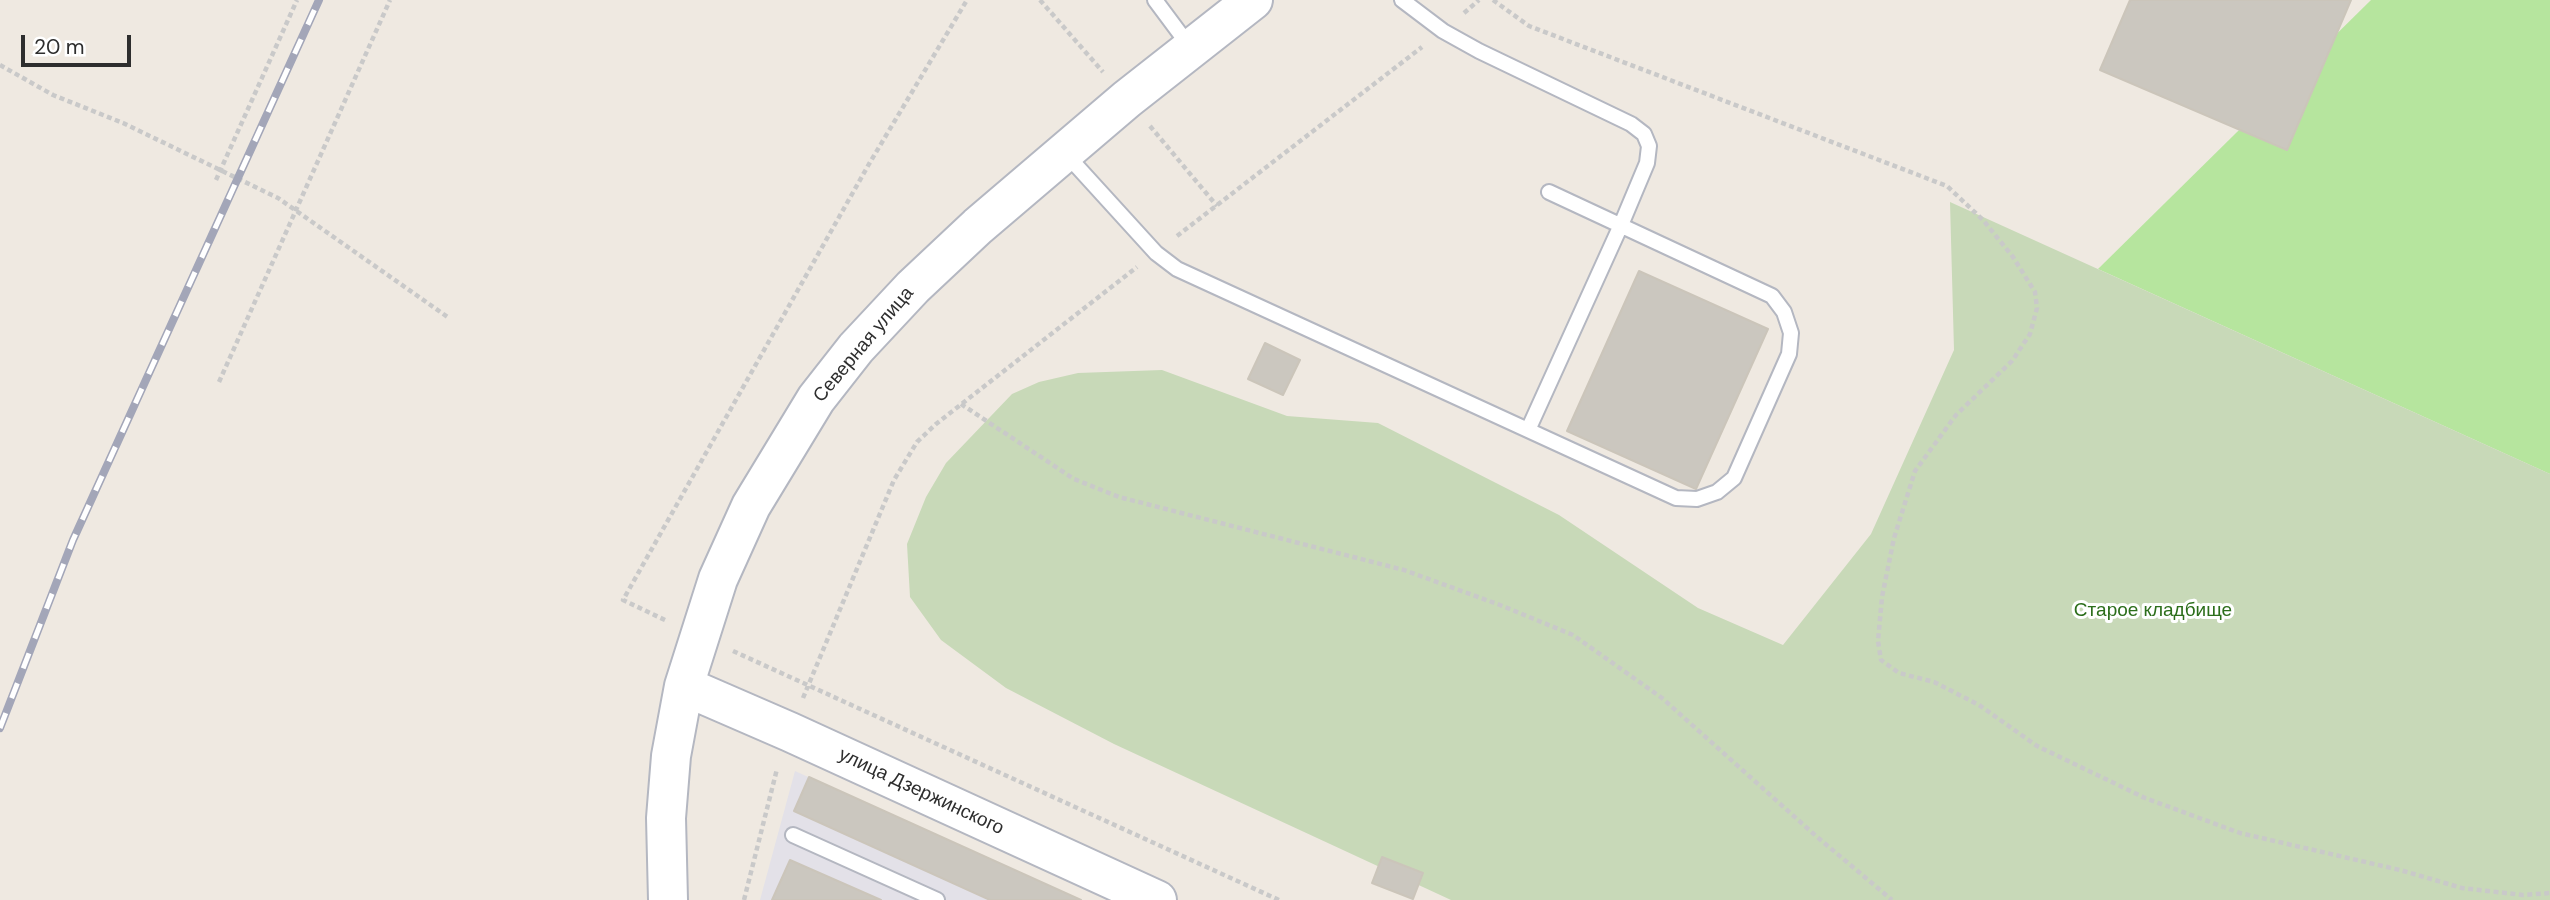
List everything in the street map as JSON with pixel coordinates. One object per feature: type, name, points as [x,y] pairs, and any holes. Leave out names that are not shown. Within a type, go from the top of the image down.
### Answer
[{"type":"main road","name":"Северная улица","points":[[668,900],[667,806],[671,756],[684,686],[718,579],[751,506],[816,400],[856,348],[913,287],[978,226],[1063,151],[1253,0]]},
{"type":"main road","name":"улица Дзержинского","points":[[684,686],[1157,900]]},
{"type":"lane","points":[[1155,0],[1191,48]]},
{"type":"lane","points":[[1402,0],[1443,31],[1479,51],[1631,124],[1644,134],[1649,146],[1647,163],[1621,225],[1528,430]]},
{"type":"lane","points":[[1063,151],[1156,253],[1177,270],[1676,498],[1697,499],[1717,492],[1734,478],[1789,354],[1791,333],[1784,312],[1772,296],[1549,192]]},
{"type":"lane","points":[[793,835],[937,900]]},
{"type":"path","points":[[216,180],[297,0]]},
{"type":"path","points":[[219,382],[390,0]]},
{"type":"path","points":[[967,0],[862,176],[623,600],[1279,900]]},
{"type":"path","points":[[744,900],[773,781],[808,684],[894,480],[917,442],[961,404],[1443,31],[1479,0]]},
{"type":"path","points":[[1493,0],[1529,26],[1947,186],[1983,220],[2013,257],[2035,292],[2037,308],[2030,334],[2012,361],[1956,415],[1915,471],[1894,538],[1882,597],[1878,641],[1881,660],[1899,673],[1934,682],[1979,705],[2038,746],[2145,798],[2240,833],[2400,870],[2462,888],[2523,895],[2550,893]]},
{"type":"path","points":[[0,65],[52,95],[123,123],[278,198],[449,318]]},
{"type":"path","points":[[961,404],[1074,479],[1119,497],[1404,570],[1573,635],[1662,698],[1892,900]]},
{"type":"shaded area","points":[[795,771],[1081,900],[760,900]]},
{"type":"green space","points":[[2371,0],[2550,0],[2550,474],[2098,269]]},
{"type":"green space","name":"Старое кладбище","points":[[1950,202],[2550,474],[2550,900],[1451,900],[1114,744],[1006,688],[941,640],[910,597],[907,544],[926,497],[946,463],[1012,394],[1039,382],[1078,373],[1162,370],[1287,416],[1378,423],[1559,515],[1698,608],[1783,645],[1871,534],[1954,350]]},
{"type":"building","points":[[2130,0],[2351,0],[2287,150],[2100,70]]},
{"type":"building","points":[[1639,271],[1768,329],[1696,489],[1567,431]]},
{"type":"building","points":[[1265,343],[1300,360],[1283,395],[1248,379]]},
{"type":"building","points":[[809,777],[1081,900],[990,900],[794,811]]},
{"type":"building","points":[[1382,857],[1423,873],[1413,899],[1372,883]]},
{"type":"building","points":[[790,860],[881,900],[772,900]]},
{"type":"railway","points":[[0,728],[73,540],[319,0]]}]
